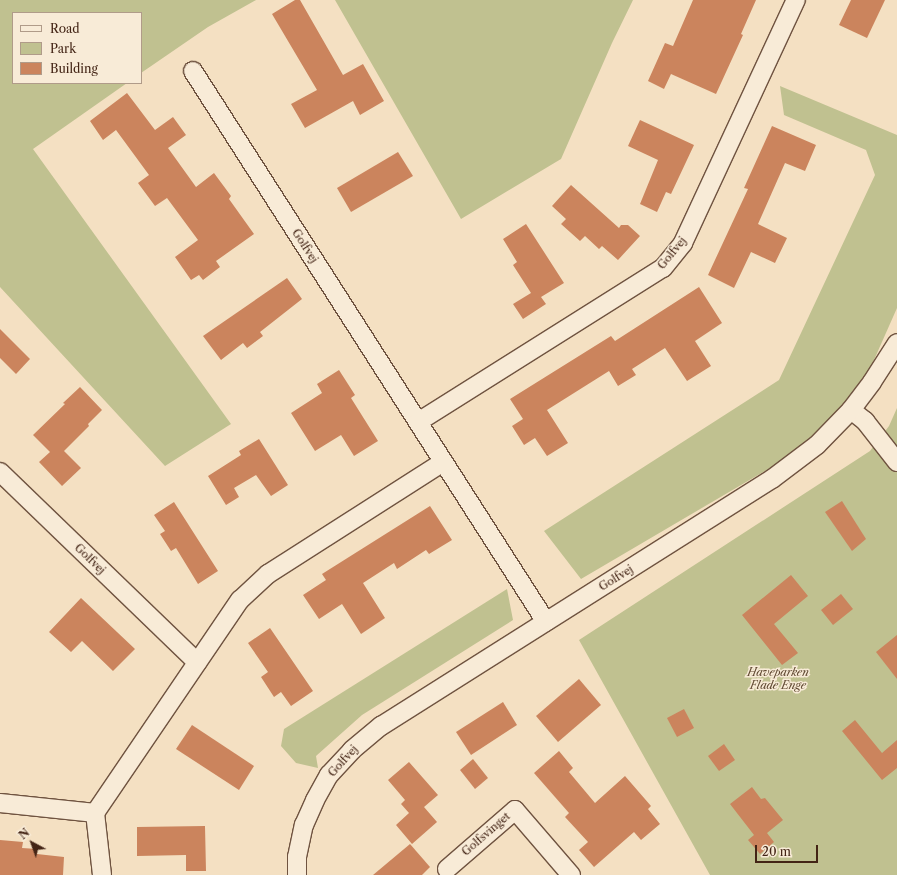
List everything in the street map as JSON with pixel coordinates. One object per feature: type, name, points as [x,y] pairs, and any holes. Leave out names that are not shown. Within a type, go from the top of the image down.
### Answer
[{"type":"street","name":"Golfvej","points":[[418,422],[663,268],[683,243],[796,0]]},
{"type":"street","name":"Golfvej","points":[[193,71],[546,622]]},
{"type":"street","name":"Golfvej","points":[[297,875],[297,857],[304,825],[314,800],[329,775],[352,750],[381,726],[772,479],[817,445],[851,410],[872,382],[897,343]]},
{"type":"street","points":[[851,410],[865,421],[897,462]]},
{"type":"street","points":[[102,875],[95,813],[240,600],[268,574],[443,462]]},
{"type":"street","name":"Golfvej","points":[[0,472],[197,662]]},
{"type":"street","points":[[0,803],[95,813]]},
{"type":"street","name":"Golfsvinget","points":[[448,868],[515,810],[571,875]]},
{"type":"green space","points":[[0,0],[256,0],[208,27],[142,72],[142,12],[12,12],[12,84],[126,84],[33,149],[231,424],[165,466],[0,287]]},
{"type":"green space","points":[[335,0],[633,0],[612,43],[561,159],[461,219]]},
{"type":"green space","points":[[780,86],[897,135],[897,308],[870,369],[838,416],[804,448],[581,579],[544,531],[779,380],[875,175],[866,150],[784,115]]},
{"type":"green space","name":"Haveparken Flade Enge","points":[[897,408],[897,875],[710,875],[579,640],[870,451],[889,426]]},
{"type":"green space","points":[[507,589],[513,620],[362,715],[316,756],[318,768],[296,763],[281,746],[284,729]]},
{"type":"building","points":[[295,0],[300,0],[343,75],[363,64],[384,101],[360,115],[353,101],[305,128],[291,104],[317,90],[272,14]]},
{"type":"building","points":[[693,0],[756,0],[741,34],[743,35],[716,94],[671,74],[664,89],[648,81],[665,43],[673,46]]},
{"type":"building","points":[[851,0],[885,0],[867,38],[839,25]]},
{"type":"building","points":[[127,93],[155,130],[173,117],[186,135],[168,148],[196,187],[214,173],[231,196],[229,199],[254,234],[216,261],[220,267],[203,280],[199,275],[191,280],[175,257],[198,240],[167,198],[155,206],[138,183],[149,175],[116,130],[103,140],[90,121]]},
{"type":"building","points":[[640,120],[694,145],[671,194],[666,192],[657,212],[640,204],[658,160],[628,146]]},
{"type":"building","points":[[772,126],[816,145],[805,171],[785,163],[758,224],[787,238],[775,263],[751,252],[734,288],[708,275],[748,189],[744,188]]},
{"type":"building","points":[[398,152],[413,176],[351,212],[337,188]]},
{"type":"building","points":[[571,185],[619,228],[621,225],[628,225],[640,236],[618,260],[602,246],[599,249],[585,236],[580,241],[561,224],[566,219],[552,206]]},
{"type":"building","points":[[526,224],[564,283],[541,297],[546,304],[523,319],[513,304],[531,293],[513,265],[517,262],[503,239]]},
{"type":"building","points":[[287,278],[302,299],[260,332],[263,336],[247,348],[243,343],[221,360],[203,336]]},
{"type":"building","points":[[699,287],[722,323],[695,341],[711,366],[687,381],[665,348],[632,369],[636,375],[618,386],[609,371],[547,410],[568,443],[547,456],[535,438],[524,445],[512,426],[523,419],[510,399],[611,336],[615,341]]},
{"type":"building","points":[[0,329],[30,359],[16,374],[0,358]]},
{"type":"building","points":[[339,370],[355,395],[351,398],[378,441],[354,456],[341,435],[315,451],[291,413],[322,393],[317,384]]},
{"type":"building","points":[[80,387],[102,410],[88,424],[89,426],[64,451],[81,468],[62,486],[39,462],[50,452],[33,435]]},
{"type":"building","points":[[259,439],[288,485],[271,496],[256,475],[234,488],[239,497],[226,505],[208,476],[241,455],[239,451]]},
{"type":"building","points":[[842,501],[866,539],[852,551],[825,512]]},
{"type":"building","points":[[174,502],[218,571],[198,584],[176,548],[171,551],[160,534],[165,531],[154,515]]},
{"type":"building","points":[[430,506],[452,540],[429,554],[426,550],[397,569],[394,563],[363,583],[385,618],[361,634],[342,604],[319,619],[303,595],[326,580],[322,574]]},
{"type":"building","points":[[791,575],[808,596],[774,624],[798,653],[782,665],[742,615]]},
{"type":"building","points":[[841,594],[853,609],[833,625],[821,610]]},
{"type":"building","points":[[81,598],[135,649],[113,671],[82,641],[71,652],[49,632]]},
{"type":"building","points":[[270,628],[313,691],[291,706],[281,692],[274,697],[261,677],[268,672],[248,643]]},
{"type":"building","points":[[897,635],[897,679],[876,652]]},
{"type":"building","points":[[579,679],[601,705],[558,742],[536,716]]},
{"type":"building","points":[[503,702],[517,725],[471,755],[456,732]]},
{"type":"building","points":[[684,709],[694,728],[677,737],[667,718]]},
{"type":"building","points":[[855,720],[882,753],[897,740],[897,768],[882,780],[842,731]]},
{"type":"building","points":[[192,725],[254,766],[239,790],[176,749]]},
{"type":"building","points":[[724,744],[735,760],[719,771],[708,756]]},
{"type":"building","points":[[559,751],[573,768],[569,772],[595,803],[625,776],[651,806],[648,809],[660,824],[641,840],[634,832],[594,867],[579,850],[588,842],[565,817],[569,813],[534,773]]},
{"type":"building","points":[[473,759],[488,778],[475,789],[460,770]]},
{"type":"building","points":[[409,762],[438,795],[424,807],[437,822],[412,844],[396,825],[409,813],[401,804],[405,800],[388,780]]},
{"type":"building","points":[[752,787],[761,799],[765,798],[783,820],[767,833],[774,842],[760,854],[748,840],[754,835],[730,804]]},
{"type":"building","points":[[205,826],[206,871],[186,871],[186,855],[137,856],[137,827]]},
{"type":"building","points":[[0,840],[23,842],[22,848],[37,849],[37,854],[64,857],[63,875],[0,875]]},
{"type":"building","points":[[410,844],[430,867],[422,875],[373,875]]}]
